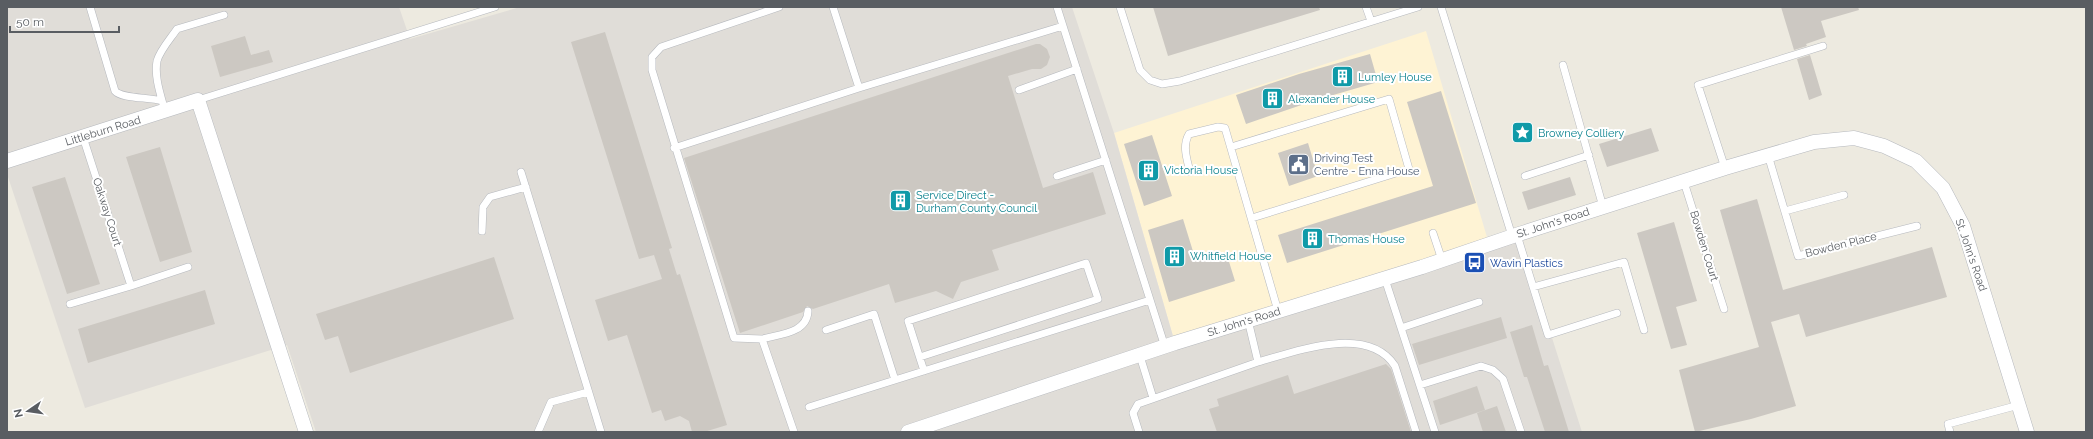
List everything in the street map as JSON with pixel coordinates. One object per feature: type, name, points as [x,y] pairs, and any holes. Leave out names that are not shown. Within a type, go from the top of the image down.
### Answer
[{"type":"street","name":"Littleburn Road","points":[[7,161],[83,137],[163,106],[198,100]]},
{"type":"street","points":[[198,100],[306,432]]},
{"type":"street","name":"St. John's Road","points":[[908,432],[1248,320],[1385,279],[1725,168],[1814,142],[1854,138],[1884,146],[1916,160],[1943,188],[1963,226],[2027,432]]},
{"type":"lane","points":[[90,7],[116,91],[122,96],[153,98],[163,106]]},
{"type":"lane","points":[[198,100],[495,7]]},
{"type":"lane","points":[[779,7],[661,47],[652,57],[652,70],[674,148],[734,338],[762,340],[802,327],[807,319],[808,311]]},
{"type":"lane","points":[[833,7],[859,88]]},
{"type":"lane","points":[[1057,7],[1165,347]]},
{"type":"lane","points":[[1120,7],[1140,70],[1150,80],[1162,84],[1180,81],[1418,7]]},
{"type":"lane","points":[[1366,7],[1371,21]]},
{"type":"lane","points":[[1441,7],[1514,236],[1533,286],[1548,335],[1616,313]]},
{"type":"lane","points":[[163,106],[157,76],[157,61],[177,29],[224,15]]},
{"type":"lane","points":[[674,148],[859,88],[1063,26]]},
{"type":"lane","points":[[1725,168],[1698,85],[1823,46]]},
{"type":"lane","points":[[1563,65],[1603,207]]},
{"type":"lane","points":[[1019,90],[1077,69]]},
{"type":"lane","points":[[1231,147],[1389,99],[1409,169],[1252,218]]},
{"type":"lane","points":[[1190,172],[1186,154],[1186,140],[1190,134],[1218,127],[1225,128],[1278,311]]},
{"type":"lane","name":"Oakway Court","points":[[83,137],[131,286]]},
{"type":"lane","points":[[1525,176],[1589,155]]},
{"type":"lane","name":"Bowden Place","points":[[1768,155],[1798,256],[1917,226]]},
{"type":"lane","points":[[1057,176],[1106,160]]},
{"type":"lane","points":[[522,172],[600,432]]},
{"type":"lane","name":"Bowden Court","points":[[1684,182],[1724,309]]},
{"type":"lane","points":[[482,231],[483,207],[490,197],[526,187]]},
{"type":"lane","points":[[1785,211],[1844,195]]},
{"type":"lane","points":[[1433,233],[1442,260]]},
{"type":"lane","points":[[1533,286],[1624,262],[1644,330]]},
{"type":"lane","points":[[920,357],[1098,299],[1086,263],[908,321],[924,371]]},
{"type":"lane","points":[[70,304],[188,267]]},
{"type":"lane","points":[[1385,279],[1435,432]]},
{"type":"lane","points":[[809,407],[1150,300]]},
{"type":"lane","points":[[1401,328],[1479,302]]},
{"type":"lane","points":[[826,330],[874,314],[895,380]]},
{"type":"lane","points":[[1248,320],[1258,362]]},
{"type":"lane","points":[[762,340],[794,432]]},
{"type":"lane","points":[[1140,432],[1133,413],[1138,404],[1258,362],[1338,343],[1354,343],[1373,349],[1390,357],[1395,366],[1416,432]]},
{"type":"lane","points":[[1140,356],[1153,398]]},
{"type":"lane","points":[[1420,385],[1481,366],[1493,370],[1503,379],[1521,432]]},
{"type":"lane","points":[[538,432],[551,402],[588,392]]},
{"type":"lane","points":[[1950,432],[1948,424],[2019,405]]},
{"type":"shaded area","points":[[7,7],[399,7],[410,39],[520,7],[1072,7],[1114,133],[1175,343],[1519,234],[1582,432],[316,432],[287,345],[85,408],[7,174]]},
{"type":"shaded area","points":[[1426,31],[1489,244],[1175,343],[1114,133]]},
{"type":"building","points":[[1153,7],[1319,7],[1320,10],[1168,56]]},
{"type":"building","points":[[1781,7],[1858,7],[1859,10],[1821,21],[1826,37],[1794,50]]},
{"type":"building","points":[[605,32],[672,248],[669,249],[677,275],[680,274],[727,425],[704,432],[692,432],[689,421],[680,416],[665,421],[661,410],[652,413],[627,335],[608,341],[595,300],[662,279],[654,255],[639,259],[571,42]]},
{"type":"building","points":[[245,36],[251,55],[269,50],[273,62],[220,77],[211,46]]},
{"type":"building","name":"Service Direct - Durham County Council","points":[[1036,44],[1040,44],[1047,49],[1050,57],[1047,65],[1041,69],[1032,69],[1008,76],[1043,188],[1093,172],[1106,214],[992,250],[999,270],[961,282],[953,299],[936,291],[895,303],[889,284],[813,309],[807,306],[803,312],[740,333],[684,158]]},
{"type":"building","points":[[1370,54],[1378,82],[1316,100],[1246,124],[1236,95],[1299,74]]},
{"type":"building","points":[[1810,55],[1822,95],[1809,100],[1797,59]]},
{"type":"building","points":[[1441,91],[1476,203],[1287,263],[1278,235],[1433,186],[1407,102]]},
{"type":"building","points":[[1651,128],[1659,151],[1607,167],[1599,144]]},
{"type":"building","name":"Victoria House","points":[[1152,135],[1172,196],[1144,206],[1124,144]]},
{"type":"building","name":"Driving Test Centre - Enna House","points":[[1308,143],[1318,176],[1289,186],[1278,153]]},
{"type":"building","points":[[160,147],[192,252],[160,262],[126,157]]},
{"type":"building","points":[[65,177],[100,284],[67,294],[32,187]]},
{"type":"building","points":[[1570,177],[1576,195],[1528,210],[1522,192]]},
{"type":"building","points":[[1757,199],[1783,290],[1932,247],[1947,297],[1806,337],[1799,314],[1771,322],[1796,406],[1751,419],[1695,432],[1679,370],[1759,347],[1720,210]]},
{"type":"building","name":"Whitfield House","points":[[1183,219],[1196,261],[1226,252],[1235,281],[1169,302],[1148,230]]},
{"type":"building","points":[[1674,222],[1697,301],[1676,307],[1687,345],[1671,349],[1637,233]]},
{"type":"building","points":[[494,257],[514,319],[350,373],[338,336],[325,340],[316,314]]},
{"type":"building","points":[[205,290],[215,324],[88,363],[78,329]]},
{"type":"building","points":[[1501,317],[1507,338],[1419,365],[1412,344]]},
{"type":"building","points":[[1532,325],[1544,366],[1548,365],[1569,432],[1545,432],[1527,377],[1524,377],[1510,332]]},
{"type":"building","points":[[1386,364],[1391,369],[1411,432],[1217,432],[1209,409],[1219,406],[1217,399],[1288,375],[1294,394]]},
{"type":"building","points":[[1477,386],[1485,410],[1440,425],[1433,401]]},
{"type":"building","points":[[1497,406],[1506,432],[1483,432],[1477,413]]},
{"type":"place","name":"Lumley House","points":[[1343,77]]},
{"type":"place","name":"Alexander House","points":[[1273,99]]},
{"type":"place","name":"Browney Colliery","points":[[1522,133]]},
{"type":"place","name":"Driving Test Centre - Enna House","points":[[1298,164]]},
{"type":"place","name":"Victoria House","points":[[1148,170]]},
{"type":"place","name":"Service Direct - Durham County Council","points":[[900,201]]},
{"type":"place","name":"Thomas House","points":[[1313,239]]},
{"type":"place","name":"Whitfield House","points":[[1175,256]]},
{"type":"place","name":"Wavin Plastics","points":[[1475,263]]}]
